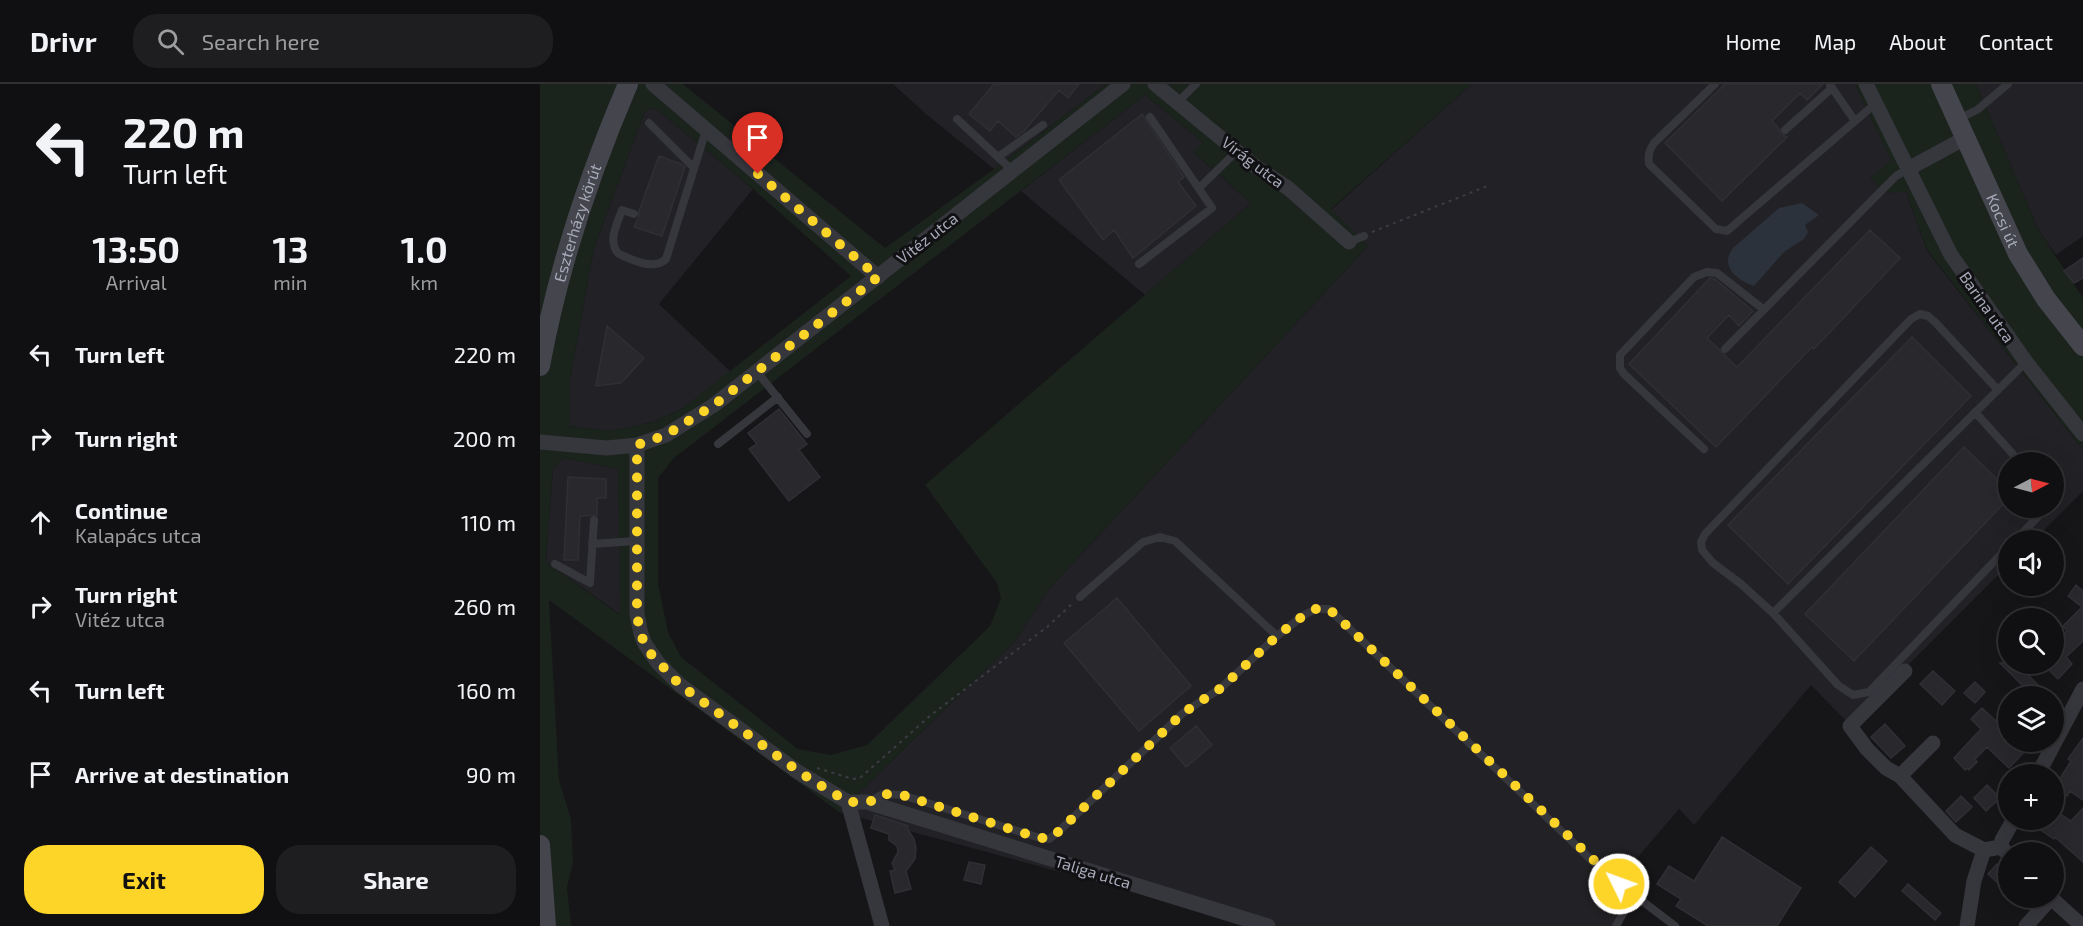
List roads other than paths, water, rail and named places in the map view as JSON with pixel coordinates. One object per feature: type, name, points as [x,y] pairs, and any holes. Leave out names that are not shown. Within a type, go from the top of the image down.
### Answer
[{"type":"street","name":"Eszterházy körút","points":[[540,366],[557,289],[574,228],[609,128],[628,84]]},
{"type":"street","points":[[653,84],[878,277]]},
{"type":"street","name":"Vitéz utca","points":[[540,442],[587,447],[637,445],[666,435],[695,419],[1124,84]]},
{"type":"street","name":"Virág utca","points":[[1155,84],[1256,167],[1288,188],[1349,242]]},
{"type":"street","name":"Barina utca","points":[[1866,84],[1951,255],[2026,362],[2083,434]]},
{"type":"street","name":"Kocsi út","points":[[1941,84],[2008,233],[2031,277],[2083,346]]},
{"type":"street","points":[[1908,169],[1961,129]]},
{"type":"street","points":[[637,445],[637,614],[640,634],[651,654],[680,685],[798,771],[848,802],[882,926]]},
{"type":"street","points":[[1905,671],[1850,726],[1867,749],[1886,768],[1900,776],[1950,831],[1964,841],[1984,850],[1998,851]]},
{"type":"street","points":[[2043,764],[2083,689]]},
{"type":"street","points":[[1900,776],[1933,743]]},
{"type":"street","name":"Taliga utca","points":[[848,802],[867,802],[1268,926]]},
{"type":"street","points":[[540,845],[546,926]]},
{"type":"street","points":[[1967,926],[1974,881],[1984,850]]},
{"type":"street","points":[[2026,926],[2042,908]]},
{"type":"street","points":[[2063,908],[2082,926]]},
{"type":"lane","points":[[1177,102],[1196,84]]},
{"type":"lane","points":[[1714,84],[1654,143],[1648,158],[1649,164],[1716,229],[1721,231],[1727,231],[1875,104]]},
{"type":"lane","points":[[1961,129],[1977,110],[2008,84]]},
{"type":"lane","points":[[1785,130],[1831,86],[1855,121]]},
{"type":"lane","points":[[1139,264],[1212,208],[1150,117]]},
{"type":"lane","points":[[957,119],[1013,171]]},
{"type":"lane","points":[[649,123],[694,168]]},
{"type":"lane","points":[[998,157],[1043,125]]},
{"type":"lane","points":[[634,214],[622,210],[613,239],[616,251],[646,264],[662,263],[666,259],[706,130]]},
{"type":"lane","points":[[1199,188],[1237,152]]},
{"type":"lane","points":[[1725,349],[1896,176],[1908,169]]},
{"type":"lane","points":[[1349,242],[1364,236]]},
{"type":"lane","points":[[1704,449],[1624,374],[1620,368],[1620,355],[1694,277],[1701,273],[1717,273],[1763,309]]},
{"type":"lane","points":[[1998,390],[1935,322],[1928,316],[1920,314],[1911,319],[1705,534],[1701,542],[1702,550],[1713,563],[1742,584],[1773,613],[1838,685],[1853,695],[1869,692],[1998,557]]},
{"type":"lane","points":[[1773,613],[2026,362]]},
{"type":"lane","points":[[757,372],[807,434]]},
{"type":"lane","points":[[718,444],[778,397]]},
{"type":"lane","points":[[1975,412],[2011,452]]},
{"type":"lane","points":[[2025,530],[2037,518]]},
{"type":"lane","points":[[555,564],[590,583],[594,520]]},
{"type":"lane","points":[[1080,597],[1143,542],[1160,537],[1175,541],[1277,636]]},
{"type":"lane","points":[[592,544],[636,541]]},
{"type":"lane","points":[[867,802],[883,794],[902,795],[1036,837],[1049,839],[1183,713],[1221,688],[1277,636],[1304,615],[1316,609],[1329,609],[1604,872],[1675,926]]},
{"type":"lane","points":[[1616,926],[1633,896]]}]
